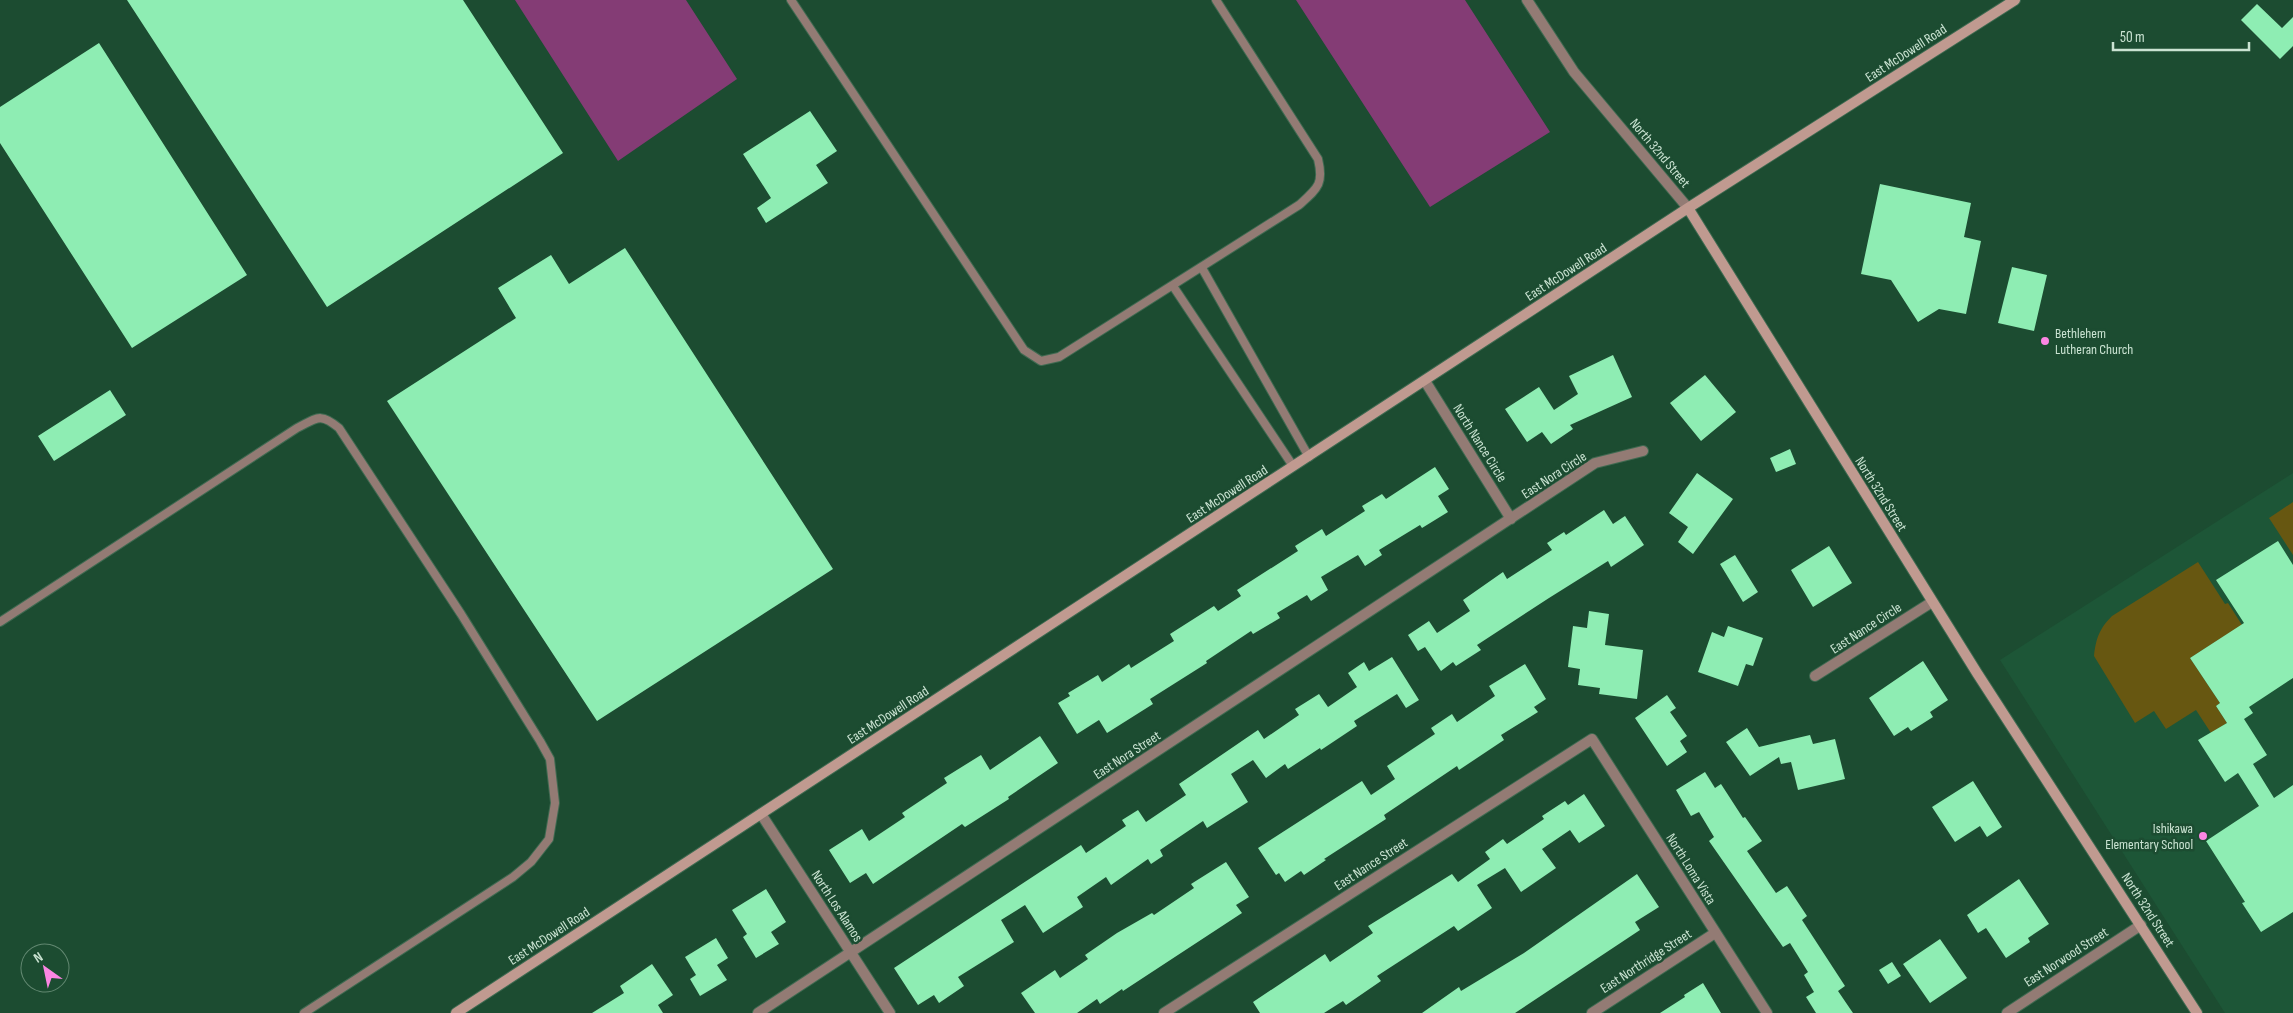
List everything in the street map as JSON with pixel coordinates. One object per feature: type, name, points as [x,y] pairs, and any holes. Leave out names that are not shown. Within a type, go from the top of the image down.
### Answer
[{"type":"main road","name":"East McDowell Road","points":[[456,1013],[1688,208],[2014,0]]},
{"type":"main road","name":"North 32nd Street","points":[[1688,208],[1932,602],[2197,1013]]},
{"type":"street","name":"North 32nd Street","points":[[1527,0],[1574,72],[1688,208]]},
{"type":"street","name":"North Nance Circle","points":[[1425,381],[1511,519]]},
{"type":"street","name":"East Nora Circle","points":[[1511,519],[1595,463],[1643,451]]},
{"type":"street","name":"East Nora Street","points":[[758,1013],[1511,519]]},
{"type":"street","name":"East Nance Circle","points":[[1815,676],[1932,602]]},
{"type":"street","name":"North Loma Vista","points":[[1592,739],[1767,1013]]},
{"type":"street","name":"East Nance Street","points":[[1164,1013],[1592,739]]},
{"type":"street","name":"North Los Alamos","points":[[761,814],[890,1013]]},
{"type":"street","name":"East Norwood Street","points":[[2007,1013],[2141,925]]},
{"type":"street","name":"East Northridge Street","points":[[1592,1013],[1715,933]]},
{"type":"lane","points":[[791,0],[1024,350],[1041,361],[1060,357],[1299,205],[1314,192],[1322,176],[1318,159],[1216,0]]},
{"type":"lane","points":[[1202,268],[1309,457]]},
{"type":"lane","points":[[1173,286],[1294,466]]},
{"type":"lane","points":[[0,622],[297,428],[318,417],[327,418],[339,428],[461,614],[540,741],[550,759],[555,803],[549,839],[531,862],[513,877],[304,1013]]},
{"type":"shaded area","points":[[515,0],[686,0],[737,79],[618,161]]},
{"type":"shaded area","points":[[1296,0],[1465,0],[1550,132],[1430,207]]},
{"type":"shaded area","name":"Ishikawa Elementary School","points":[[2293,473],[2293,1013],[2225,1013],[2000,660]]},
{"type":"shaded area","points":[[2293,502],[2293,555],[2269,518]]},
{"type":"shaded area","points":[[2198,562],[2225,604],[2228,603],[2242,625],[2190,658],[2220,703],[2216,706],[2227,723],[2211,733],[2196,710],[2166,729],[2154,711],[2135,723],[2094,656],[2099,634],[2112,616]]},
{"type":"building","points":[[127,0],[463,0],[563,153],[327,307]]},
{"type":"building","points":[[2257,4],[2282,28],[2293,17],[2293,46],[2280,59],[2241,20]]},
{"type":"building","points":[[99,43],[247,275],[132,348],[0,143],[0,107]]},
{"type":"building","points":[[810,111],[837,151],[816,165],[828,183],[766,223],[757,208],[771,198],[743,154]]},
{"type":"building","points":[[1880,184],[1971,203],[1964,237],[1981,241],[1966,314],[1939,309],[1918,322],[1891,280],[1861,274]]},
{"type":"building","points":[[625,248],[833,569],[597,721],[387,401],[516,318],[498,288],[551,255],[569,284]]},
{"type":"building","points":[[2012,267],[2047,275],[2034,331],[1998,323]]},
{"type":"building","points":[[1613,355],[1632,397],[1570,425],[1573,429],[1551,444],[1542,432],[1527,442],[1505,409],[1539,387],[1554,410],[1578,394],[1569,376]]},
{"type":"building","points":[[1705,375],[1736,412],[1701,441],[1670,403]]},
{"type":"building","points":[[110,390],[126,415],[54,461],[38,436]]},
{"type":"building","points":[[1790,449],[1796,464],[1776,472],[1770,458]]},
{"type":"building","points":[[1435,467],[1449,489],[1438,496],[1448,512],[1422,528],[1420,525],[1379,550],[1382,555],[1365,566],[1358,555],[1321,577],[1328,590],[1311,601],[1307,595],[1277,613],[1280,618],[1253,634],[1251,631],[1206,661],[1207,663],[1150,699],[1153,704],[1107,733],[1099,720],[1077,734],[1058,703],[1070,696],[1068,693],[1098,675],[1102,682],[1129,664],[1131,668],[1174,641],[1170,634],[1214,606],[1218,611],[1241,596],[1237,590],[1298,551],[1295,546],[1322,529],[1326,536],[1365,511],[1362,506],[1382,494],[1386,499]]},
{"type":"building","points":[[1697,473],[1733,499],[1693,554],[1678,542],[1688,527],[1669,513]]},
{"type":"building","points":[[1604,510],[1613,524],[1625,516],[1644,545],[1611,567],[1608,561],[1549,598],[1477,645],[1481,650],[1456,666],[1453,662],[1441,671],[1425,647],[1418,651],[1408,635],[1429,621],[1437,633],[1470,611],[1463,600],[1503,572],[1507,579],[1552,550],[1547,543],[1564,532],[1566,535]]},
{"type":"building","points":[[2278,541],[2293,565],[2293,678],[2249,707],[2253,713],[2244,719],[2267,755],[2253,764],[2274,798],[2293,785],[2293,912],[2261,932],[2242,903],[2245,902],[2206,841],[2259,806],[2238,773],[2225,782],[2198,740],[2227,723],[2216,706],[2220,703],[2190,658],[2244,623],[2216,580]]},
{"type":"building","points":[[1829,546],[1852,583],[1813,607],[1791,570]]},
{"type":"building","points":[[1735,555],[1758,592],[1743,602],[1720,564]]},
{"type":"building","points":[[1589,611],[1609,614],[1605,645],[1643,650],[1637,699],[1599,694],[1600,688],[1578,685],[1580,669],[1568,667],[1573,626],[1587,628]]},
{"type":"building","points":[[1728,626],[1763,638],[1753,666],[1746,664],[1738,686],[1698,672],[1712,632],[1724,637]]},
{"type":"building","points":[[1392,657],[1419,700],[1406,708],[1397,694],[1354,721],[1357,726],[1321,750],[1320,748],[1288,769],[1285,764],[1266,778],[1253,760],[1231,774],[1248,802],[1207,828],[1203,821],[1160,850],[1163,856],[1151,864],[1148,859],[1111,885],[1106,877],[1077,897],[1083,907],[1043,933],[1025,905],[1001,920],[1014,942],[958,977],[964,986],[939,1003],[934,995],[918,1005],[894,968],[1081,845],[1086,853],[1126,826],[1122,820],[1138,810],[1146,822],[1186,795],[1179,784],[1258,730],[1264,739],[1299,715],[1295,709],[1319,694],[1328,707],[1357,687],[1348,673],[1364,662],[1369,671]]},
{"type":"building","points":[[1923,661],[1948,700],[1930,712],[1933,717],[1911,731],[1908,727],[1894,736],[1869,698]]},
{"type":"building","points":[[1525,664],[1546,699],[1534,707],[1538,712],[1501,735],[1504,740],[1459,770],[1457,766],[1384,815],[1386,819],[1324,859],[1326,860],[1304,875],[1301,871],[1285,882],[1279,873],[1276,875],[1258,848],[1362,781],[1371,795],[1395,779],[1387,766],[1435,734],[1431,728],[1452,714],[1457,722],[1495,696],[1489,686]]},
{"type":"building","points":[[1667,695],[1676,708],[1670,712],[1687,736],[1680,741],[1687,752],[1667,766],[1635,718]]},
{"type":"building","points":[[1747,728],[1759,747],[1810,735],[1813,744],[1835,739],[1845,779],[1798,790],[1791,762],[1781,764],[1779,757],[1750,776],[1726,742]]},
{"type":"building","points":[[1040,736],[1058,763],[1008,797],[1009,799],[965,827],[962,824],[873,884],[866,873],[850,883],[829,850],[862,829],[869,841],[905,817],[902,813],[947,783],[944,778],[981,755],[990,770]]},
{"type":"building","points":[[1705,772],[1715,788],[1721,784],[1743,818],[1745,817],[1762,841],[1747,851],[1776,893],[1787,886],[1807,916],[1802,920],[1845,986],[1838,991],[1853,1013],[1816,1013],[1806,997],[1814,992],[1804,975],[1808,972],[1790,943],[1783,947],[1709,841],[1714,837],[1699,812],[1691,816],[1676,790]]},
{"type":"building","points":[[1973,781],[2002,827],[1987,837],[1980,826],[1955,842],[1932,807]]},
{"type":"building","points":[[1584,794],[1605,826],[1579,843],[1570,830],[1542,849],[1556,868],[1521,892],[1505,868],[1477,885],[1492,908],[1458,931],[1454,926],[1377,976],[1381,981],[1346,1005],[1343,1001],[1324,1013],[1260,1013],[1253,1002],[1325,954],[1330,962],[1373,933],[1368,926],[1452,874],[1458,882],[1490,859],[1485,852],[1503,839],[1507,844],[1544,819],[1542,816],[1565,801],[1568,805]]},
{"type":"building","points":[[1226,862],[1249,897],[1236,905],[1242,913],[1100,1004],[1097,999],[1077,1013],[1035,1013],[1021,993],[1055,970],[1060,978],[1088,959],[1085,955],[1117,933],[1152,913],[1154,915],[1194,888],[1191,884]]},
{"type":"building","points":[[1637,874],[1659,907],[1635,922],[1640,930],[1515,1013],[1422,1013],[1459,987],[1461,991],[1524,953]]},
{"type":"building","points":[[2019,879],[2049,924],[2028,938],[2030,942],[2006,958],[1986,928],[1978,933],[1967,915]]},
{"type":"building","points":[[766,889],[786,922],[771,932],[779,944],[756,958],[743,937],[747,934],[732,910]]},
{"type":"building","points":[[716,938],[728,958],[717,965],[727,980],[700,996],[690,979],[696,975],[685,957]]},
{"type":"building","points":[[1940,939],[1967,978],[1930,1003],[1903,964]]},
{"type":"building","points":[[1892,962],[1901,976],[1888,984],[1879,970]]},
{"type":"building","points":[[652,964],[673,995],[658,1005],[663,1013],[592,1013],[624,993],[620,986]]},
{"type":"building","points":[[1703,983],[1721,1013],[1660,1013],[1685,997],[1684,995]]},
{"type":"place","name":"Bethlehem Lutheran Church","points":[[2045,341]]},
{"type":"place","name":"Ishikawa Elementary School","points":[[2203,836]]}]
